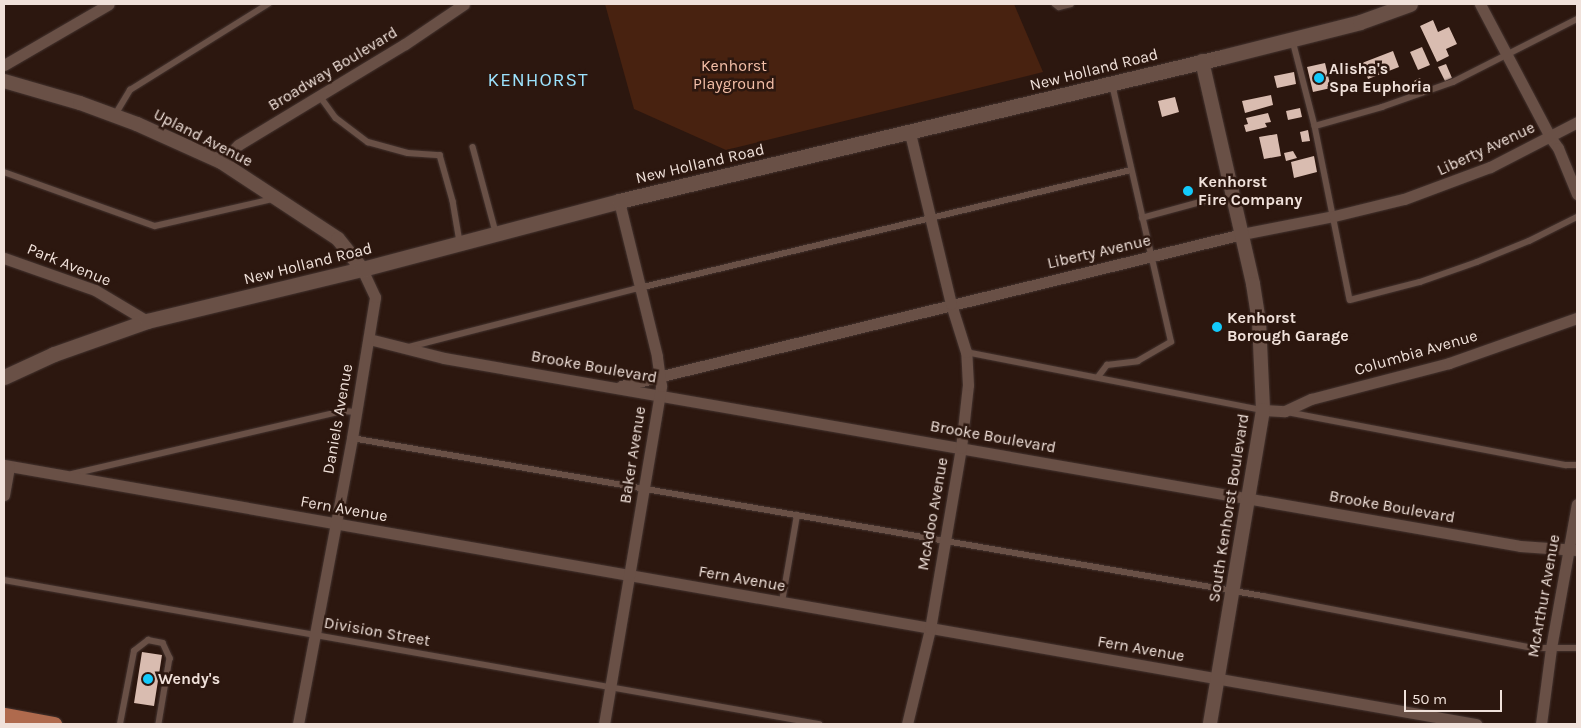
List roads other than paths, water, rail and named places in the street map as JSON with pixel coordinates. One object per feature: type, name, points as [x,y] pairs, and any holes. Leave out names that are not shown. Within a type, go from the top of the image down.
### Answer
[{"type":"main road","name":"New Holland Road","points":[[4,377],[54,354],[146,320],[362,269],[619,201],[910,133],[1293,39],[1370,19],[1410,4]]},
{"type":"main road","points":[[4,715],[54,724]]},
{"type":"street","points":[[4,65],[108,4]]},
{"type":"street","name":"Broadway Boulevard","points":[[221,162],[238,145],[428,30],[464,4]]},
{"type":"street","points":[[1480,4],[1550,137],[1558,148],[1577,194]]},
{"type":"street","name":"South Kenhorst Boulevard","points":[[1202,61],[1260,321],[1262,410],[1249,498],[1210,724]]},
{"type":"street","name":"Upland Avenue","points":[[4,81],[80,103],[137,124],[221,162],[338,238],[362,269]]},
{"type":"street","name":"Liberty Avenue","points":[[617,387],[1242,234],[1334,216],[1428,192],[1490,167],[1577,122]]},
{"type":"street","name":"McAdoo Avenue","points":[[907,724],[930,629],[961,448],[967,400],[966,352],[951,304],[910,133]]},
{"type":"street","name":"Baker Avenue","points":[[604,724],[645,488],[660,394],[661,375],[619,201]]},
{"type":"street","name":"Park Avenue","points":[[4,258],[95,290],[146,320]]},
{"type":"street","name":"Daniels Avenue","points":[[298,724],[369,339],[375,296],[362,269]]},
{"type":"street","name":"Columbia Avenue","points":[[1262,410],[1285,411],[1311,398],[1449,363],[1577,318]]},
{"type":"street","name":"Brooke Boulevard","points":[[369,339],[444,358],[660,394],[1520,546],[1573,550]]},
{"type":"street","points":[[4,495],[6,466]]},
{"type":"street","name":"Fern Avenue","points":[[6,466],[1476,724]]},
{"type":"street","name":"McArthur Avenue","points":[[1541,724],[1551,648],[1573,550],[1577,504]]},
{"type":"lane","points":[[114,117],[130,90],[268,4]]},
{"type":"lane","points":[[1055,4],[1059,7],[1072,4]]},
{"type":"lane","points":[[1315,126],[1425,93],[1453,82],[1577,19]]},
{"type":"lane","points":[[1293,39],[1315,126],[1350,300],[1420,282],[1478,262],[1529,241],[1577,217]]},
{"type":"lane","points":[[1098,377],[1107,365],[1138,361],[1171,342],[1112,84]]},
{"type":"lane","points":[[320,96],[336,118],[368,142],[408,153],[440,155],[453,201],[460,244]]},
{"type":"lane","points":[[473,147],[496,234]]},
{"type":"lane","name":"Brooke Boulevard","points":[[404,348],[640,288],[1131,170]]},
{"type":"lane","points":[[4,172],[155,226],[278,198]]},
{"type":"lane","points":[[1142,218],[1204,201]]},
{"type":"lane","points":[[966,352],[1262,410]]},
{"type":"lane","points":[[65,476],[343,411],[356,412]]},
{"type":"lane","points":[[1285,411],[1566,465],[1577,465]]},
{"type":"lane","points":[[352,438],[945,540],[1534,648],[1577,648]]},
{"type":"lane","points":[[782,602],[797,515]]},
{"type":"lane","name":"Division Street","points":[[4,580],[610,687]]},
{"type":"lane","points":[[120,724],[134,651],[148,640],[163,643],[170,658],[159,724]]},
{"type":"lane","points":[[610,687],[819,724]]},
{"type":"place","name":"Alisha's Spa Euphoria","points":[[1319,78]]},
{"type":"place","name":"Kenhorst Fire Company","points":[[1188,191]]},
{"type":"place","name":"Kenhorst Borough Garage","points":[[1217,327]]},
{"type":"place","name":"Wendy's","points":[[148,679]]},
{"type":"district","name":"KENHORST","points":[[538,81]]},
{"type":"park label","name":"Kenhorst Playground","points":[[734,75]]}]
